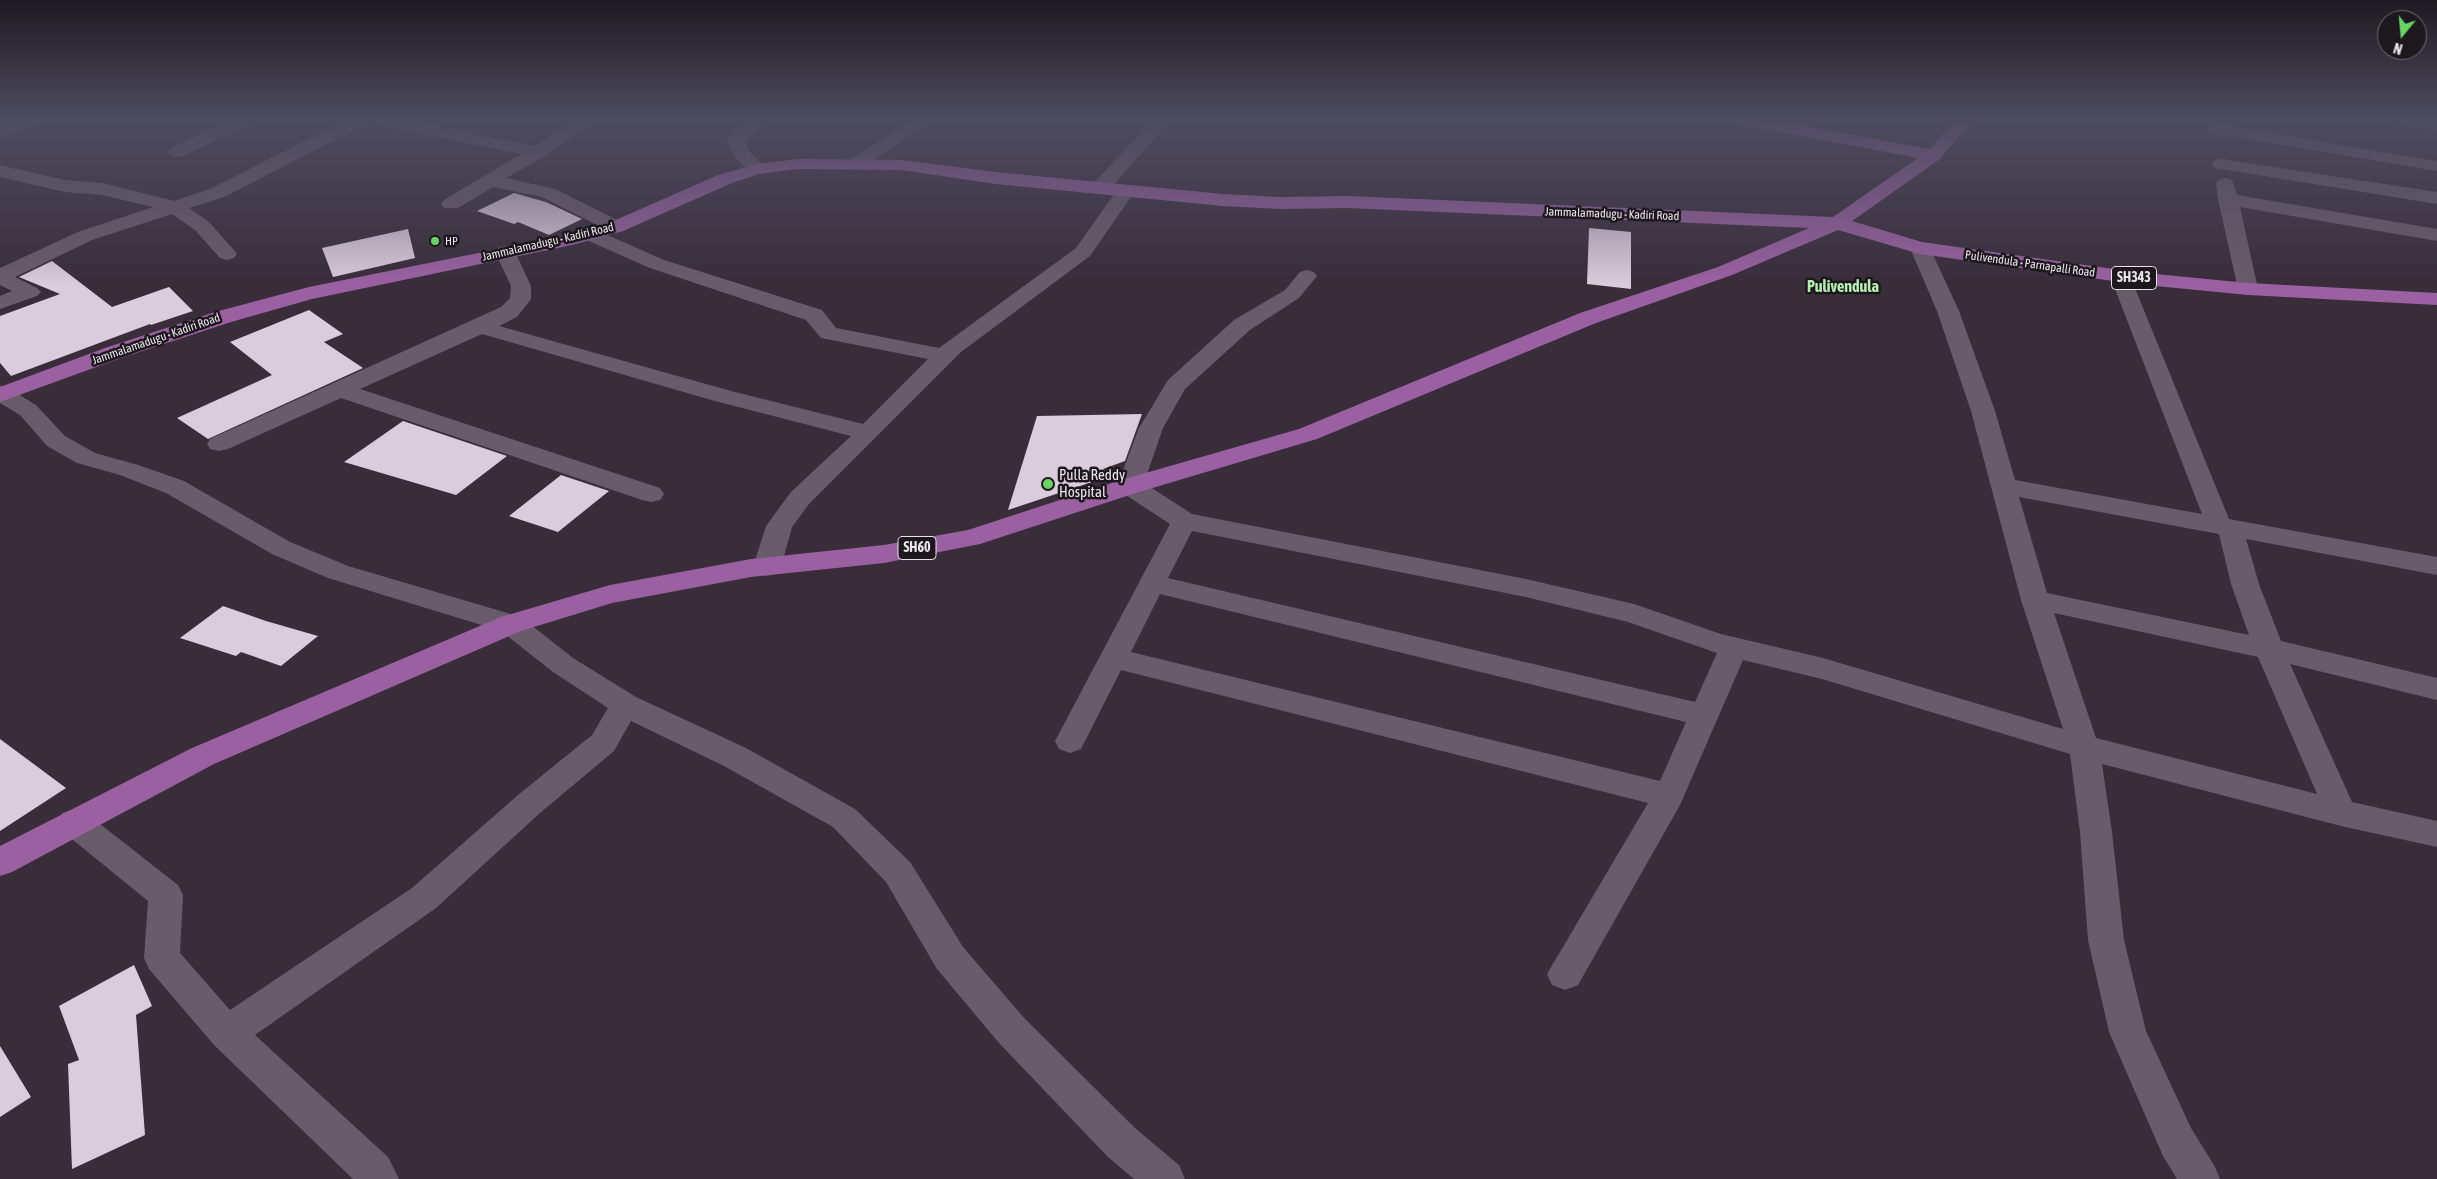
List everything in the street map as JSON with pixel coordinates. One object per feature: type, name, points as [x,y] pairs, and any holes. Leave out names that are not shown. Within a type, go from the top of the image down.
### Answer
[{"type":"main road","name":"Jammalamadugu - Kadiri Road","points":[[1,394],[113,352],[223,316],[309,293],[616,227],[737,175]]},
{"type":"main road","name":"Jammalamadugu - Kadiri Road","points":[[978,175],[1126,191],[1280,204],[1348,202],[1841,220]]},
{"type":"main road","points":[[1841,220],[1905,175]]},
{"type":"main road","name":"Pulivendula - Parnapalli Road","points":[[1841,220],[1920,248],[2120,276],[2437,299]]},
{"type":"main road","name":"Pulivendula - Parnapalli Road","points":[[1841,220],[1976,250],[2247,284],[2437,288]]},
{"type":"main road","name":"SH60","points":[[0,862],[203,756],[512,624],[610,594],[768,567],[884,554],[971,538],[1130,486],[1308,434],[1588,318],[1725,271],[1841,220]]},
{"type":"street","points":[[20,175],[65,186],[102,189],[175,207],[202,226],[227,254]]},
{"type":"street","points":[[0,277],[85,236],[217,192],[251,175]]},
{"type":"street","points":[[451,204],[502,175]]},
{"type":"street","points":[[1099,188],[1111,175]]},
{"type":"street","points":[[2223,175],[2247,284]]},
{"type":"street","points":[[2291,175],[2437,198]]},
{"type":"street","points":[[492,181],[548,193],[616,227]]},
{"type":"street","points":[[768,567],[779,526],[800,498],[944,356],[997,314],[1083,252],[1126,191]]},
{"type":"street","points":[[2227,199],[2437,235]]},
{"type":"street","points":[[590,234],[657,264],[814,315],[829,334],[944,356]]},
{"type":"street","points":[[1920,248],[1948,311],[1980,402],[2034,600],[2084,747],[2096,832],[2106,940],[2128,1032],[2177,1142],[2200,1179]]},
{"type":"street","points":[[219,444],[480,327],[509,312],[520,299],[521,286],[505,252]]},
{"type":"street","points":[[1307,276],[1292,294],[1242,325],[1176,385],[1151,428],[1130,486],[1184,521],[1526,588],[1634,614],[1734,647],[1823,669],[2084,747],[2341,813],[2437,834]]},
{"type":"street","points":[[2120,276],[2224,526],[2269,650],[2341,813]]},
{"type":"street","points":[[0,277],[30,292],[0,303]]},
{"type":"street","points":[[480,327],[723,396],[868,433]]},
{"type":"street","points":[[340,390],[651,494]]},
{"type":"street","points":[[1,394],[28,410],[56,441],[86,458],[175,486],[282,548],[338,572],[512,624],[564,665],[625,705],[734,757],[844,818],[898,872],[950,958],[1012,1031],[1122,1143],[1165,1179]]},
{"type":"street","points":[[2004,486],[2437,566]]},
{"type":"street","points":[[1070,741],[1184,521]]},
{"type":"street","points":[[1152,583],[1704,716]]},
{"type":"street","points":[[2034,600],[2269,650],[2437,689]]},
{"type":"street","points":[[1565,974],[1669,796],[1734,647]]},
{"type":"street","points":[[1113,658],[1669,796]]},
{"type":"street","points":[[228,1032],[424,898],[529,804],[602,743],[625,705]]},
{"type":"street","points":[[74,822],[166,896],[162,958],[228,1032],[374,1171],[379,1179]]},
{"type":"building","points":[[514,193],[546,202],[582,219],[549,235],[518,222],[514,224],[477,211]]},
{"type":"building","points":[[1589,228],[1631,232],[1631,289],[1587,284]]},
{"type":"building","points":[[408,229],[415,258],[333,277],[322,248]]},
{"type":"building","points":[[52,261],[112,307],[169,287],[193,311],[150,324],[11,376],[0,363],[0,316],[60,294],[19,277]]},
{"type":"building","points":[[309,310],[343,334],[324,342],[363,368],[208,439],[177,418],[272,375],[230,342]]},
{"type":"building","points":[[1142,414],[1125,461],[1103,469],[1110,476],[1008,510],[1037,416]]},
{"type":"building","points":[[403,421],[507,456],[456,495],[344,462]]},
{"type":"building","points":[[561,475],[609,491],[558,532],[509,516]]},
{"type":"building","points":[[223,606],[318,636],[281,666],[241,652],[236,656],[180,638]]},
{"type":"building","points":[[0,739],[66,788],[0,831]]},
{"type":"building","points":[[134,965],[152,1006],[136,1015],[145,1135],[72,1169],[68,1064],[79,1060],[59,1006]]},
{"type":"building","points":[[0,1046],[31,1097],[0,1117]]},
{"type":"place","name":"HP","points":[[435,241]]},
{"type":"place","name":"Pulla Reddy Hospital","points":[[1048,484]]},
{"type":"district","name":"Pulivendula","points":[[1843,287]]}]
